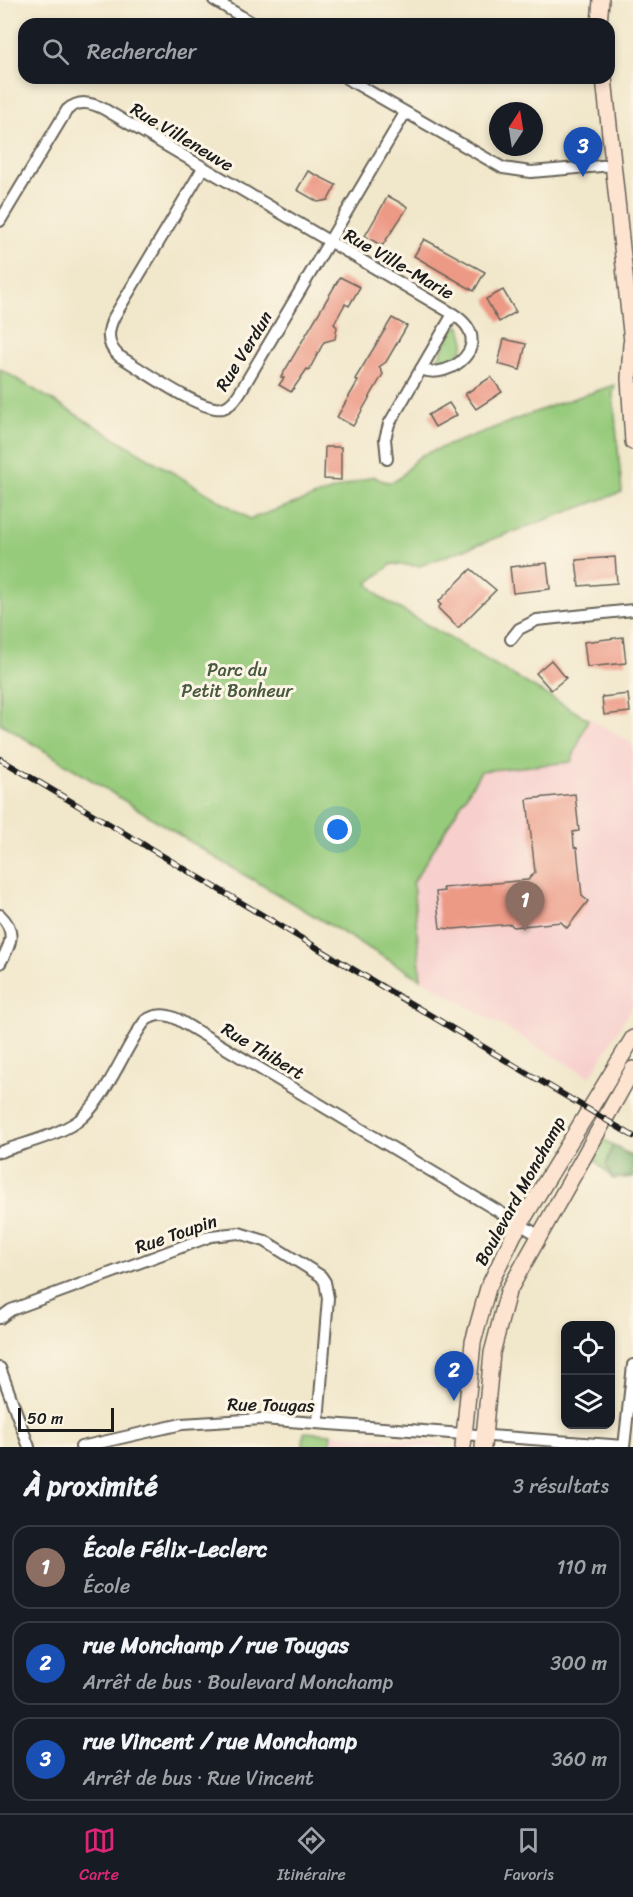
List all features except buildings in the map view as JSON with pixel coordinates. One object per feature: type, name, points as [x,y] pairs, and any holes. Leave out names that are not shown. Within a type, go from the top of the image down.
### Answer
[{"type":"street","points":[[214,0],[244,18]]},
{"type":"street","points":[[600,18],[601,0]]},
{"type":"street","points":[[356,84],[493,164],[512,171],[531,172],[613,165]]},
{"type":"street","points":[[605,84],[629,279],[632,347],[629,379],[633,442]]},
{"type":"street","name":"Rue Villeneuve","points":[[0,221],[67,110],[78,103],[96,105],[329,242]]},
{"type":"street","name":"Rue Verdun","points":[[202,168],[114,317],[108,339],[119,356],[198,403],[219,408],[231,404],[236,399],[405,113]]},
{"type":"street","name":"Rue Ville-Marie","points":[[329,242],[453,314],[468,326],[472,340],[471,349],[465,357],[450,366],[430,372],[421,369]]},
{"type":"street","name":"Rue Ville-Marie","points":[[387,459],[384,439],[389,424],[453,314]]},
{"type":"street","points":[[511,639],[519,629],[537,620],[633,610]]},
{"type":"street","points":[[0,915],[9,925],[12,939],[0,963]]},
{"type":"street","name":"Rue Thibert","points":[[0,1152],[63,1129],[79,1120],[96,1101],[145,1021],[151,1017],[165,1015],[177,1019],[538,1235]]},
{"type":"street","name":"Boulevard Monchamp","points":[[463,1440],[477,1324],[492,1281],[520,1224],[633,1038]]},
{"type":"street","name":"Boulevard Monchamp","points":[[483,1441],[490,1363],[498,1322],[513,1281],[633,1069]]},
{"type":"street","name":"Rue Toupin","points":[[0,1318],[11,1310],[211,1236],[239,1233],[256,1237],[315,1271],[325,1282],[328,1298],[318,1422]]},
{"type":"street","points":[[624,1447],[633,1365]]},
{"type":"street","points":[[0,1368],[29,1447]]},
{"type":"street","name":"Rue Tougas","points":[[81,1447],[182,1424],[254,1419],[318,1422],[463,1440],[624,1447]]},
{"type":"shaded area","points":[[589,718],[633,744],[633,1005],[590,1077],[421,979],[413,883],[481,770],[571,762]]},
{"type":"shaded area","points":[[331,1434],[440,1443],[447,1447],[330,1447]]},
{"type":"green space","points":[[459,326],[464,340],[460,352],[450,360],[435,364],[454,327]]},
{"type":"green space","name":"Parc du Petit Bonheur","points":[[0,369],[250,519],[373,476],[383,481],[397,480],[422,455],[554,405],[615,385],[613,393],[622,492],[419,566],[392,564],[368,583],[381,598],[588,719],[571,762],[481,771],[413,883],[421,979],[226,864],[0,723]]},
{"type":"green space","points":[[604,1140],[613,1145],[606,1165],[613,1179],[594,1159]]},
{"type":"green space","points":[[613,1145],[633,1157],[633,1177],[613,1179],[606,1165]]},
{"type":"green space","points":[[304,1432],[331,1434],[330,1447],[303,1447]]},
{"type":"railway","points":[[0,759],[633,1136]]},
{"type":"place","name":"rue Vincent / rue Monchamp","points":[[583,177]]},
{"type":"place","name":"École Félix-Leclerc","points":[[525,931]]},
{"type":"place","name":"rue Monchamp / rue Tougas","points":[[454,1401]]}]
